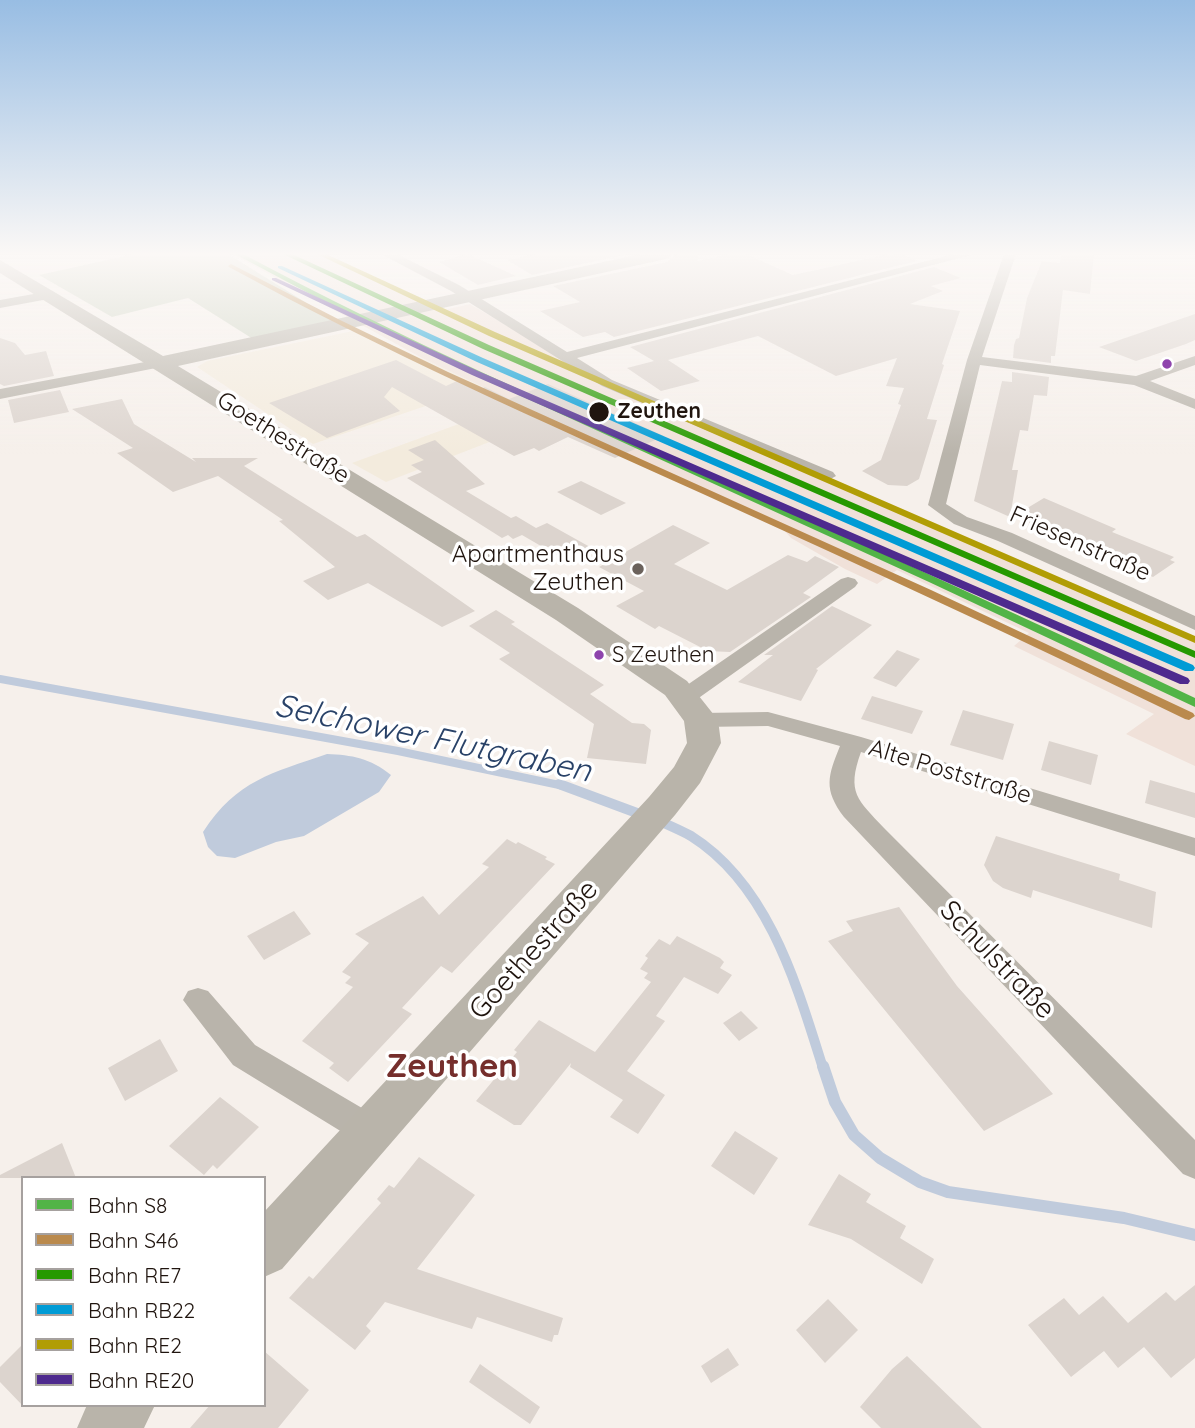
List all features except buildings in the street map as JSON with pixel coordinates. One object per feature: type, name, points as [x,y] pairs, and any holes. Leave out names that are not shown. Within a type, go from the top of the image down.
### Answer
[{"type":"main road","name":"Goethestraße","points":[[92,321],[580,622],[664,679],[693,709],[704,743],[696,761],[651,818],[266,1249]]},
{"type":"main road","points":[[161,363],[359,321]]},
{"type":"main road","points":[[106,1428],[124,1407]]},
{"type":"street","points":[[507,321],[619,388],[827,476]]},
{"type":"street","points":[[565,357],[708,321]]},
{"type":"street","points":[[987,321],[974,360],[1137,381],[1195,404]]},
{"type":"street","name":"Friesenstraße","points":[[974,360],[937,505],[944,511],[1195,624]]},
{"type":"street","points":[[1137,381],[1195,360]]},
{"type":"street","points":[[0,394],[161,363]]},
{"type":"street","points":[[693,709],[848,583]]},
{"type":"street","name":"Alte Poststraße","points":[[693,709],[768,719],[853,742],[1195,847]]},
{"type":"street","name":"Schulstraße","points":[[853,742],[839,777],[839,794],[875,835],[1195,1163]]},
{"type":"street","points":[[198,1000],[244,1055],[372,1132]]},
{"type":"shaded area","points":[[354,321],[498,321],[615,389],[893,511],[984,545],[1195,641],[1195,766],[1126,734],[1154,714],[1014,646],[1029,633],[897,570],[877,584],[791,538],[783,529],[420,357]]},
{"type":"shaded area","points":[[358,330],[485,386],[313,444],[197,367],[207,361]]},
{"type":"shaded area","points":[[516,403],[549,419],[386,482],[352,463]]},
{"type":"green space","points":[[224,321],[331,321],[253,339]]},
{"type":"water","points":[[327,754],[360,758],[391,775],[379,792],[304,836],[276,842],[235,858],[217,856],[208,847],[203,832],[216,814],[243,789],[273,773]]},
{"type":"waterway","name":"Selchower Flutgraben","points":[[0,679],[398,751],[564,786]]},
{"type":"waterway","name":"Selchower Flutgraben","points":[[559,784],[645,816]]},
{"type":"waterway","name":"Selchower Flutgraben","points":[[657,820],[691,836],[718,857],[741,881],[760,909],[790,971],[823,1068]]},
{"type":"waterway","name":"Selchower Flutgraben","points":[[823,1066],[835,1102],[854,1135],[880,1158],[920,1182],[948,1192],[1124,1218],[1195,1235]]},
{"type":"rail line","name":"S46","points":[[334,321],[445,374],[927,592],[1189,716]]},
{"type":"rail line","name":"RE20","points":[[363,321],[475,373],[1184,681]]},
{"type":"rail line","name":"S8","points":[[366,321],[1195,703]]},
{"type":"rail line","name":"RB22","points":[[395,321],[480,360],[1189,668]]},
{"type":"rail line","name":"RE7","points":[[429,321],[1195,655]]},
{"type":"rail line","name":"RE2","points":[[463,321],[1195,640]]},
{"type":"place","name":"Zeuthen","points":[[599,412]]},
{"type":"place","name":"Apartmenthaus Zeuthen","points":[[638,569]]},
{"type":"place","name":"S Zeuthen","points":[[599,655]]},
{"type":"district","name":"Zeuthen","points":[[452,1067]]}]
